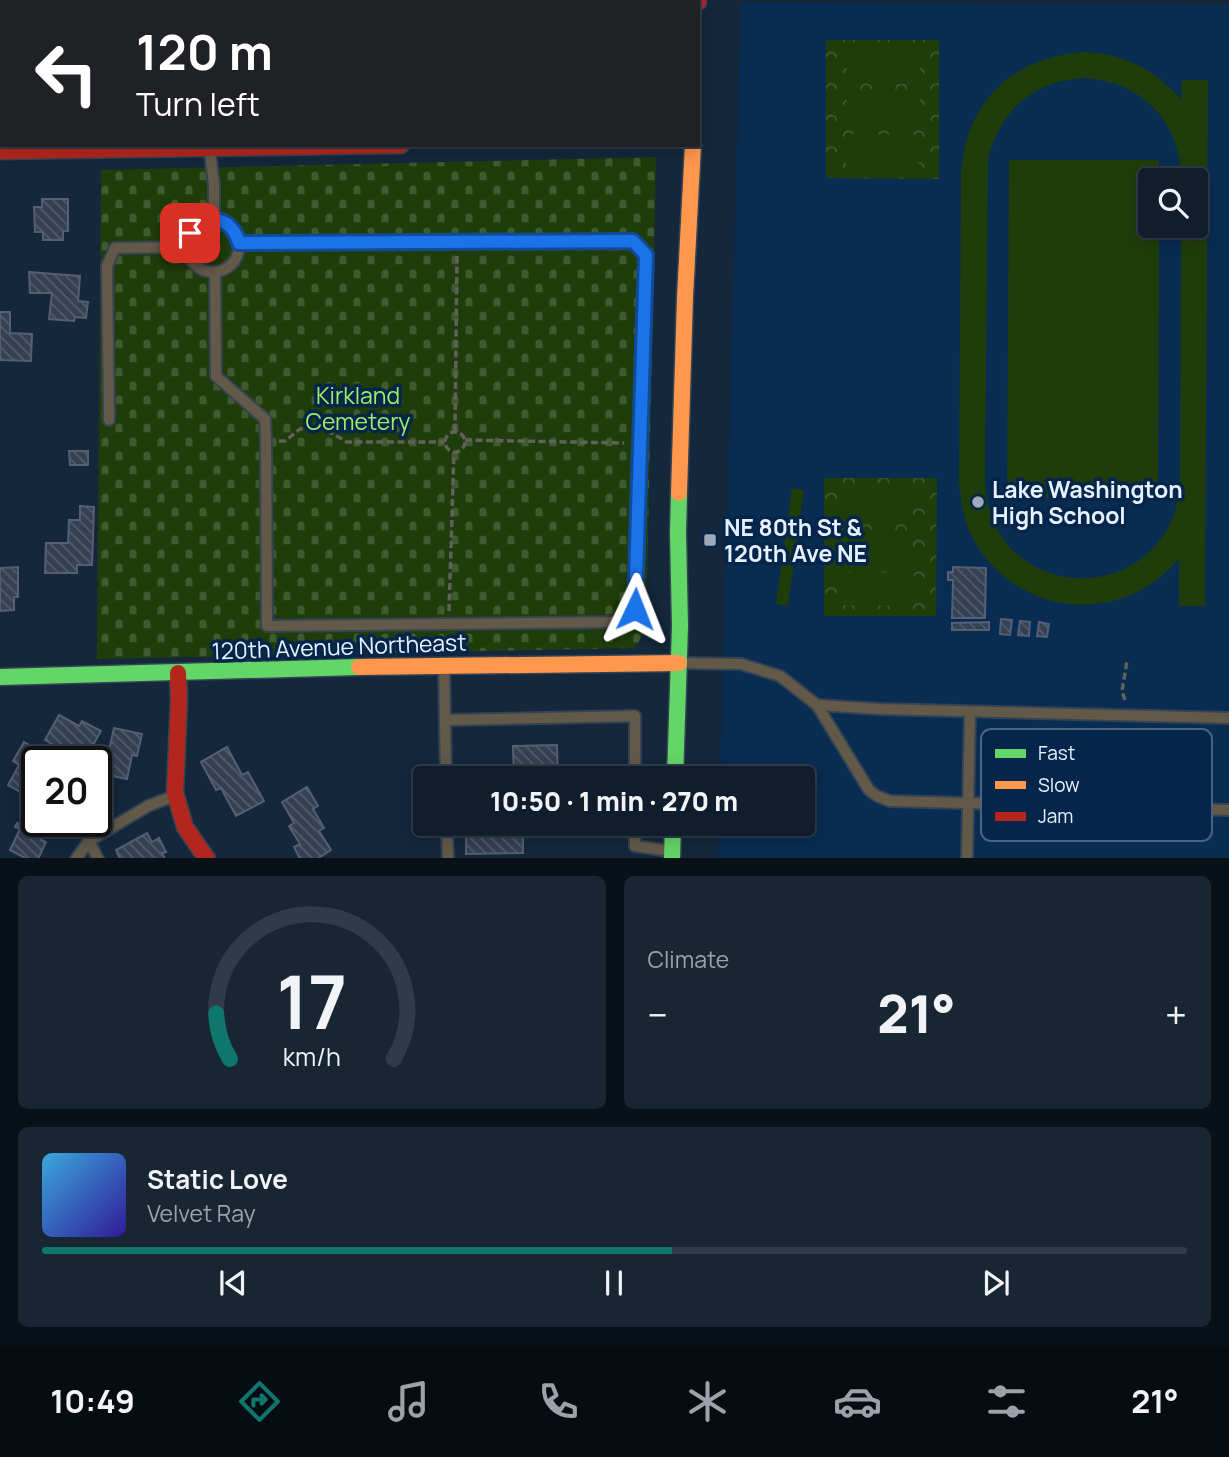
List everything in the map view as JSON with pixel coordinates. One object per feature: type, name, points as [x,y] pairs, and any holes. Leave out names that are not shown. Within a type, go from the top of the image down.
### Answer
[{"type":"street","points":[[0,151],[318,147]]},
{"type":"street","points":[[675,766],[680,626],[678,533],[685,297],[693,147]]},
{"type":"street","name":"120th Avenue Northeast","points":[[0,677],[444,665],[679,663]]},
{"type":"street","points":[[178,673],[176,795],[185,827],[206,858]]},
{"type":"street","points":[[672,855],[673,836]]},
{"type":"lane","points":[[210,149],[214,220]]},
{"type":"lane","points":[[214,220],[225,222],[232,227],[239,243],[236,259],[223,270],[215,272],[199,268],[189,256],[187,247],[190,233],[195,227],[201,222],[214,220]]},
{"type":"lane","points":[[215,272],[216,376],[265,419],[267,626],[621,621],[635,609],[646,255],[633,241],[239,243]]},
{"type":"lane","points":[[109,420],[107,265],[115,248],[187,247]]},
{"type":"lane","points":[[679,663],[741,664],[780,676],[817,705],[869,790],[877,796],[890,801],[981,803]]},
{"type":"lane","points":[[444,665],[446,766]]},
{"type":"lane","points":[[817,705],[970,712],[1229,718]]},
{"type":"lane","points":[[967,858],[970,712]]},
{"type":"lane","points":[[445,720],[635,716],[635,766]]},
{"type":"lane","points":[[77,858],[89,841],[148,806],[176,795]]},
{"type":"lane","points":[[447,836],[448,858]]},
{"type":"lane","points":[[635,836],[635,846],[672,855]]},
{"type":"lane","points":[[89,841],[98,858]]},
{"type":"path","points":[[455,431],[457,242]]},
{"type":"path","points":[[267,441],[285,440],[300,429],[324,429],[347,442],[444,442]]},
{"type":"path","points":[[455,431],[462,434],[465,440],[461,450],[454,452],[447,449],[444,442],[446,436],[455,431]]},
{"type":"path","points":[[465,440],[640,443]]},
{"type":"path","points":[[449,624],[454,452]]},
{"type":"path","points":[[1122,691],[1127,661]]},
{"type":"shaded area","name":"Lake Washington High School","points":[[741,3],[1229,5],[1229,858],[718,858],[719,836],[815,836],[815,766],[720,766]]},
{"type":"green space","points":[[826,40],[939,40],[939,179],[826,178]]},
{"type":"green space","points":[[847,50],[920,51],[919,84],[846,83]]},
{"type":"green space","points":[[1085,52],[1114,56],[1149,71],[1181,99],[1182,80],[1208,80],[1207,168],[1180,168],[1174,140],[1166,123],[1154,108],[1124,87],[1105,81],[1084,78],[1049,85],[1021,101],[1001,126],[988,159],[985,481],[990,512],[1003,538],[1022,558],[1045,571],[1070,578],[1097,577],[1123,570],[1146,555],[1165,533],[1177,503],[1180,483],[1181,238],[1207,238],[1205,606],[1179,606],[1179,559],[1153,582],[1123,598],[1099,604],[1051,600],[1008,580],[976,545],[966,522],[959,480],[961,174],[972,125],[983,105],[1015,74],[1036,63]]},
{"type":"green space","points":[[847,92],[920,93],[919,127],[846,126]]},
{"type":"green space","points":[[846,134],[919,135],[918,169],[846,168]]},
{"type":"green space","name":"Kirkland Cemetery","points":[[656,157],[646,629],[635,648],[97,659],[101,170]]},
{"type":"green space","points":[[1009,160],[1159,160],[1159,168],[1138,168],[1138,238],[1159,238],[1158,497],[1007,497]]},
{"type":"green space","points":[[824,478],[937,478],[936,616],[824,616]]},
{"type":"green space","points":[[792,488],[804,490],[788,606],[776,604]]},
{"type":"green space","points":[[841,488],[913,489],[912,522],[840,521]]},
{"type":"green space","points":[[840,530],[912,531],[912,564],[840,563]]},
{"type":"green space","points":[[842,572],[914,573],[913,606],[841,605]]},
{"type":"building","points":[[42,199],[68,199],[68,231],[63,231],[63,240],[43,240],[43,232],[35,232],[34,207],[42,207]]},
{"type":"building","points":[[29,272],[80,276],[78,301],[88,302],[86,318],[75,317],[74,321],[49,319],[52,293],[30,293]]},
{"type":"building","points":[[0,312],[10,312],[10,333],[32,334],[31,361],[0,360]]},
{"type":"building","points":[[69,451],[88,451],[88,465],[70,465]]},
{"type":"building","points":[[80,506],[94,507],[92,565],[77,565],[77,573],[45,573],[46,543],[68,543],[69,520],[80,520]]},
{"type":"building","points":[[18,567],[18,597],[14,597],[14,610],[0,611],[0,568]]},
{"type":"building","points":[[953,567],[986,568],[985,618],[952,618],[953,580],[948,580],[948,572],[953,572]]},
{"type":"building","points":[[1001,619],[1012,620],[1010,635],[1000,634]]},
{"type":"building","points":[[1020,621],[1030,622],[1029,636],[1018,635]]},
{"type":"building","points":[[989,622],[989,630],[952,630],[952,623]]},
{"type":"building","points":[[1039,622],[1049,624],[1047,637],[1037,636]]},
{"type":"building","points":[[59,715],[79,726],[82,721],[101,731],[93,746],[55,746],[45,740]]},
{"type":"building","points":[[114,728],[142,734],[137,756],[132,755],[127,779],[112,776],[110,746]]},
{"type":"building","points":[[557,745],[558,766],[514,766],[513,746]]},
{"type":"building","points":[[21,747],[21,792],[8,785],[19,765],[13,761]]},
{"type":"building","points":[[227,747],[242,775],[248,772],[264,801],[236,816],[221,788],[216,790],[201,762]]},
{"type":"building","points":[[307,787],[318,806],[313,809],[324,828],[319,831],[331,850],[319,858],[300,858],[294,847],[300,844],[289,826],[294,823],[282,802]]},
{"type":"building","points":[[17,823],[21,825],[21,837],[42,837],[41,840],[46,842],[38,858],[25,858],[10,850],[20,829],[15,827]]},
{"type":"building","points":[[147,833],[152,842],[159,838],[166,852],[162,853],[164,858],[120,858],[116,850]]},
{"type":"building","points":[[466,836],[523,836],[523,853],[466,854]]},
{"type":"traffic: fast","points":[[675,766],[680,626],[679,493]]},
{"type":"traffic: fast","points":[[0,677],[359,667]]},
{"type":"traffic: fast","points":[[672,858],[673,836]]},
{"type":"traffic: slow","points":[[679,493],[693,147]]},
{"type":"traffic: slow","points":[[359,667],[679,663]]},
{"type":"traffic: jam","points":[[0,151],[267,147]]},
{"type":"traffic: jam","points":[[178,673],[175,793],[185,827],[206,858]]},
{"type":"place","name":"Lake Washington High School","points":[[978,502]]},
{"type":"place","name":"NE 80th St & 120th Ave NE","points":[[710,540]]},
{"type":"route","points":[[190,233],[201,222],[219,220],[232,227],[239,243],[633,241],[646,255],[635,609]]}]
